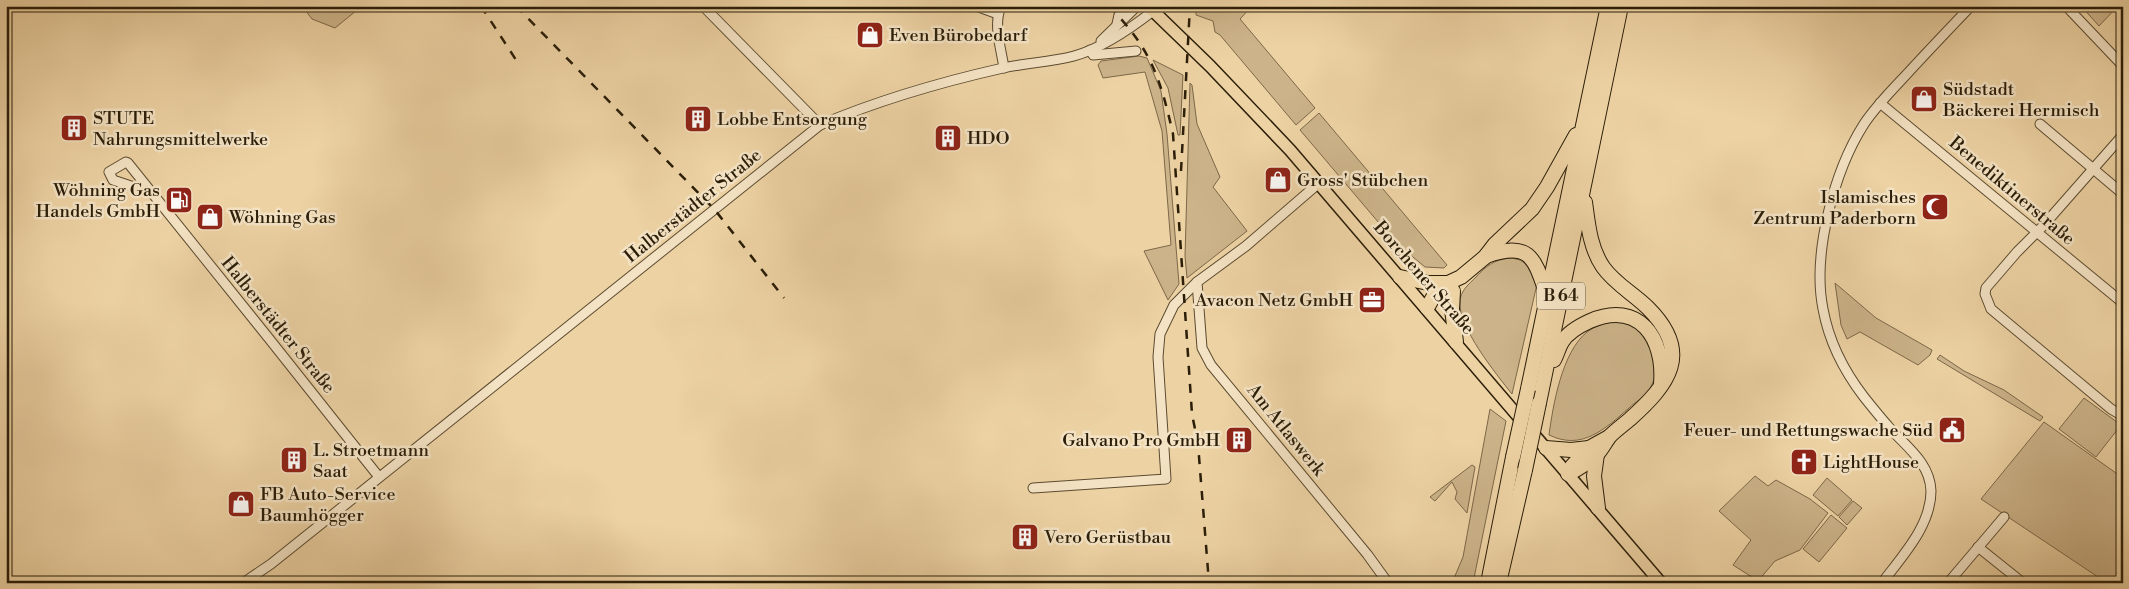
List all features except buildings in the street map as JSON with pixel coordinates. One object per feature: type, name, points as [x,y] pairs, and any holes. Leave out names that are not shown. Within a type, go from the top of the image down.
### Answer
[{"type":"highway","name":"B 64","points":[[1488,583],[1608,6]]},
{"type":"highway","name":"B 64","points":[[1499,583],[1525,470],[1621,6]]},
{"type":"highway","points":[[1426,308],[1436,305],[1461,277],[1485,257],[1495,244],[1532,209],[1565,157],[1584,118]]},
{"type":"highway","points":[[1568,474],[1585,465],[1593,451],[1648,402],[1661,386],[1672,366],[1670,339],[1660,323],[1648,309],[1603,267],[1592,245],[1584,190]]},
{"type":"highway","points":[[1485,257],[1510,250],[1528,255],[1535,262],[1547,296]]},
{"type":"highway","points":[[1400,277],[1451,287]]},
{"type":"highway","points":[[1451,287],[1456,342]]},
{"type":"highway","points":[[1539,403],[1562,341],[1581,325],[1606,316],[1617,315],[1630,318],[1650,330],[1657,342],[1662,358],[1661,386]]},
{"type":"highway","points":[[1546,448],[1593,451]]},
{"type":"highway","points":[[1593,451],[1598,508]]},
{"type":"main road","name":"Borchener Straße","points":[[1150,8],[1223,79],[1319,183],[1661,583]]},
{"type":"street","points":[[703,6],[820,125]]},
{"type":"street","points":[[976,6],[999,10],[998,37],[1004,68]]},
{"type":"street","name":"Halberstädter Straße","points":[[1117,24],[1122,6]]},
{"type":"street","name":"Halberstädter Straße","points":[[1136,51],[1093,55],[1093,48],[1137,6]]},
{"type":"street","points":[[1882,583],[1925,523],[1930,501],[1930,483],[1918,457],[1888,426],[1850,378],[1827,327],[1820,286],[1826,225],[1836,182],[1864,124],[1880,103],[1970,6]]},
{"type":"street","points":[[2066,6],[2123,66]]},
{"type":"street","name":"Halberstädter Straße","points":[[243,583],[271,564],[820,125],[902,95],[1004,68],[1062,59],[1093,48],[1130,28],[1150,8]]},
{"type":"street","name":"Benediktinerstraße","points":[[1880,103],[2123,303]]},
{"type":"street","points":[[2040,124],[2123,194]]},
{"type":"street","points":[[2123,135],[1986,288],[1985,294],[1991,309],[2087,390],[2118,415],[2123,416]]},
{"type":"street","name":"Halberstädter Straße","points":[[152,193],[113,180],[109,172],[126,162],[128,163],[152,193],[379,477]]},
{"type":"street","points":[[1033,488],[1166,479],[1158,357],[1160,334],[1174,305],[1197,282],[1246,246],[1319,183]]},
{"type":"street","name":"Am Atlaswerk","points":[[1197,282],[1202,348],[1205,357],[1367,554],[1388,583]]},
{"type":"street","points":[[501,367],[507,374]]},
{"type":"street","points":[[1948,583],[2004,517]]},
{"type":"street","points":[[1978,547],[2023,583]]},
{"type":"street","points":[[6,581],[10,583]]},
{"type":"shaded area","points":[[302,6],[313,6],[322,11],[331,11],[349,6],[362,6],[335,28],[312,19]]},
{"type":"shaded area","points":[[1196,6],[1252,6],[1240,19],[1315,108],[1296,125],[1220,35],[1215,32],[1213,21],[1196,15]]},
{"type":"shaded area","points":[[2081,6],[2118,6],[2099,26]]},
{"type":"shaded area","points":[[1139,56],[1147,58],[1161,91],[1167,134],[1179,284],[1168,300],[1144,251],[1171,245],[1162,131],[1145,72],[1103,78],[1098,65],[1101,61]]},
{"type":"shaded area","points":[[1153,60],[1183,75],[1180,135],[1178,135],[1168,88]]},
{"type":"shaded area","points":[[1190,83],[1192,85],[1197,124],[1220,177],[1213,187],[1247,231],[1187,278],[1185,256]]},
{"type":"shaded area","points":[[1319,113],[1447,265],[1444,268],[1425,267],[1396,243],[1300,130]]},
{"type":"shaded area","points":[[1512,258],[1520,260],[1529,266],[1537,284],[1512,394],[1471,337],[1461,312],[1460,298],[1465,288],[1484,269],[1496,261]]},
{"type":"shaded area","points":[[1835,283],[1876,318],[1932,350],[1930,355],[1918,365],[1860,332],[1847,339],[1841,325]]},
{"type":"shaded area","points":[[1608,321],[1627,323],[1636,328],[1649,342],[1656,361],[1656,371],[1649,390],[1611,423],[1592,435],[1572,440],[1549,435],[1556,394],[1571,352],[1587,332]]},
{"type":"shaded area","points":[[1940,355],[1964,371],[2004,390],[2043,417],[2040,421],[1937,359]]},
{"type":"shaded area","points":[[2084,398],[2121,425],[2096,457],[2059,429]]},
{"type":"shaded area","points":[[1490,409],[1506,421],[1473,583],[1452,583],[1463,557]]},
{"type":"shaded area","points":[[2044,422],[2123,478],[2123,583],[2107,583],[1981,499]]},
{"type":"shaded area","points":[[1472,465],[1475,467],[1467,513],[1455,499],[1457,492],[1452,482],[1435,501],[1430,497]]},
{"type":"shaded area","points":[[1755,476],[1768,486],[1776,480],[1810,499],[1828,513],[1800,550],[1775,561],[1758,581],[1733,565],[1751,540],[1719,511]]},
{"type":"shaded area","points":[[1827,478],[1852,500],[1838,516],[1813,495]]},
{"type":"shaded area","points":[[1853,501],[1862,508],[1847,525],[1839,517]]},
{"type":"shaded area","points":[[1831,515],[1847,528],[1819,562],[1803,549]]},
{"type":"railway","points":[[481,6],[520,66]]},
{"type":"railway","points":[[516,6],[715,210],[784,298]]},
{"type":"railway","points":[[1109,6],[1135,36],[1152,65],[1173,134],[1192,414],[1198,444],[1209,583]]},
{"type":"railway","points":[[1181,171],[1190,6]]},
{"type":"place","name":"Even Bürobedarf","points":[[870,35]]},
{"type":"place","name":"Südstadt Bäckerei Hermisch","points":[[1924,99]]},
{"type":"place","name":"Lobbe Entsorgung","points":[[698,119]]},
{"type":"place","name":"STUTE Nahrungsmittelwerke","points":[[74,128]]},
{"type":"place","name":"HDO","points":[[948,138]]},
{"type":"place","name":"Gross' Stübchen","points":[[1278,180]]},
{"type":"place","name":"Wöhning Gas Handels GmbH","points":[[179,200]]},
{"type":"place","name":"Islamisches Zentrum Paderborn","points":[[1935,207]]},
{"type":"place","name":"Wöhning Gas","points":[[210,217]]},
{"type":"place","name":"Avacon Netz GmbH","points":[[1372,300]]},
{"type":"place","name":"Feuer- und Rettungswache Süd","points":[[1952,430]]},
{"type":"place","name":"Galvano Pro GmbH","points":[[1239,440]]},
{"type":"place","name":"L. Stroetmann Saat","points":[[294,460]]},
{"type":"place","name":"LightHouse","points":[[1804,462]]},
{"type":"place","name":"FB Auto-Service Baumhögger","points":[[241,504]]},
{"type":"place","name":"Vero Gerüstbau","points":[[1025,537]]}]
